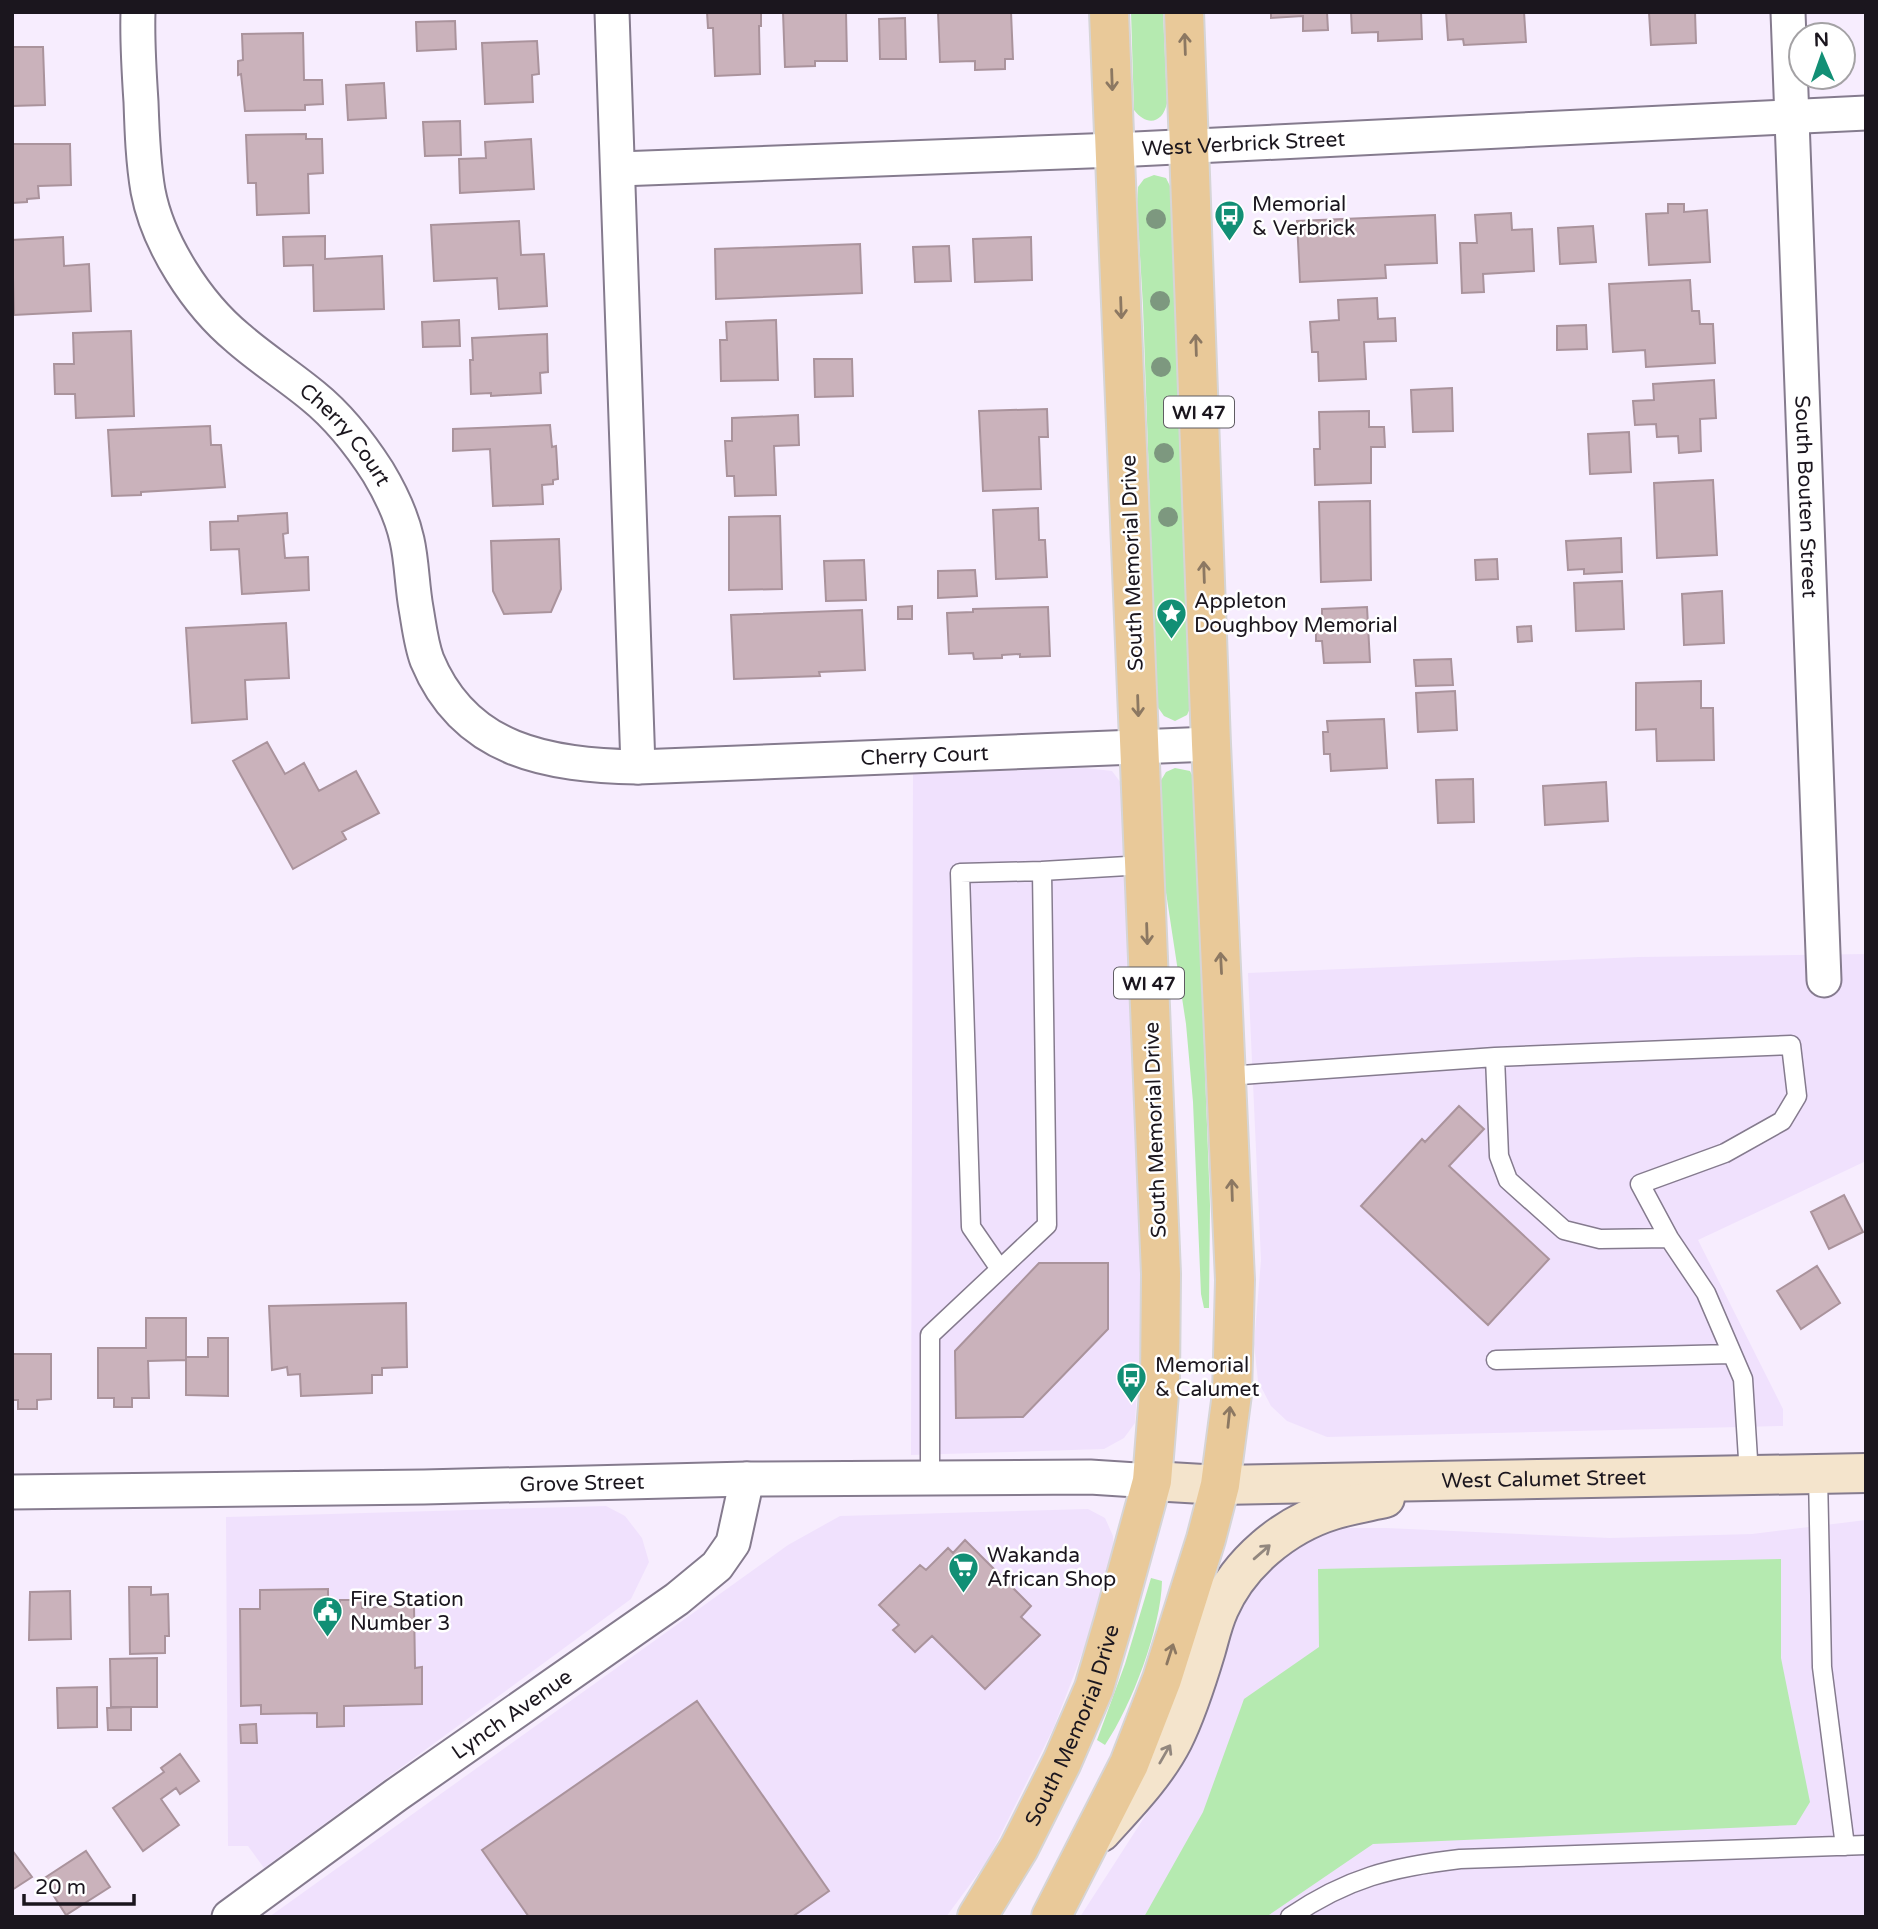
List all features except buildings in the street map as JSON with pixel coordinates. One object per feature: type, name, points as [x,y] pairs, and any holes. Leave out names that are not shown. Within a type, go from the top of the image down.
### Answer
[{"type":"main road","name":"South Memorial Drive","points":[[977,1917],[1019,1848],[1062,1762],[1094,1688],[1152,1481],[1160,1381],[1161,1275],[1109,12]]},
{"type":"main road","name":"WI 47","points":[[1184,12],[1211,744],[1227,1076]]},
{"type":"main road","points":[[1051,1917],[1129,1764],[1162,1679],[1203,1552],[1220,1485],[1231,1394],[1236,1280],[1227,1076]]},
{"type":"main road","name":"West Calumet Street","points":[[1152,1481],[1220,1485],[1866,1473]]},
{"type":"main road","points":[[1090,1844],[1153,1774],[1173,1739],[1199,1671],[1218,1610],[1234,1580],[1251,1560],[1277,1539],[1331,1510],[1466,1481]]},
{"type":"street","name":"Cherry Court","points":[[138,12],[144,159],[149,194],[174,260],[217,319],[315,397],[339,420],[379,475],[407,538],[419,628],[426,657],[441,688],[479,729],[502,744],[533,755],[601,766],[638,767],[1211,744]]},
{"type":"street","points":[[612,12],[638,767]]},
{"type":"street","name":"South Bouten Street","points":[[1788,12],[1824,980]]},
{"type":"street","name":"West Verbrick Street","points":[[619,169],[1115,150],[1866,113]]},
{"type":"street","name":"Grove Street","points":[[12,1492],[424,1487],[747,1479],[1090,1477],[1152,1481]]},
{"type":"street","name":"Lynch Avenue","points":[[229,1917],[406,1788],[677,1599],[717,1566],[733,1543],[747,1479]]},
{"type":"lane","points":[[1000,1269],[971,1227],[960,873],[1144,864]]},
{"type":"lane","points":[[930,1478],[930,1335],[1047,1225],[1042,871]]},
{"type":"lane","points":[[1227,1076],[1495,1057],[1791,1045],[1797,1096],[1782,1121],[1726,1153],[1640,1184],[1669,1238],[1706,1293],[1743,1379],[1749,1475]]},
{"type":"lane","points":[[1495,1057],[1499,1156],[1508,1180],[1564,1230],[1600,1239],[1669,1238]]},
{"type":"lane","points":[[1496,1360],[1731,1354]]},
{"type":"lane","points":[[1818,1475],[1822,1667],[1845,1846]]},
{"type":"lane","points":[[1290,1917],[1321,1896],[1349,1883],[1421,1863],[1460,1859],[1866,1845]]},
{"type":"shaded area","points":[[1085,768],[1112,771],[1121,783],[1142,1206],[1141,1328],[1135,1423],[1124,1438],[1104,1449],[911,1455],[913,774]]},
{"type":"shaded area","points":[[1866,954],[1866,1161],[1698,1240],[1783,1409],[1783,1426],[1327,1437],[1287,1421],[1271,1406],[1258,1381],[1254,1344],[1261,1260],[1248,973],[1639,957]]},
{"type":"shaded area","points":[[606,1506],[625,1516],[642,1538],[649,1562],[631,1599],[264,1868],[248,1846],[228,1846],[226,1517]]},
{"type":"shaded area","points":[[1088,1509],[1105,1518],[1113,1536],[1114,1548],[1085,1646],[1054,1727],[988,1860],[946,1917],[269,1917],[788,1545],[840,1516]]},
{"type":"shaded area","points":[[1866,1520],[1866,1917],[1080,1917],[1147,1813],[1187,1740],[1231,1612],[1271,1558],[1336,1528],[1610,1538],[1752,1534]]},
{"type":"green space","points":[[1131,12],[1163,12],[1167,103],[1162,115],[1149,121],[1134,110]]},
{"type":"green space","points":[[1154,175],[1166,178],[1172,190],[1192,704],[1187,715],[1175,721],[1164,716],[1157,706],[1137,205],[1138,187],[1144,179]]},
{"type":"green space","points":[[1175,768],[1190,771],[1194,779],[1210,1205],[1209,1308],[1204,1308],[1201,1294],[1193,1102],[1186,1024],[1165,886],[1160,782],[1166,772]]},
{"type":"green space","points":[[1781,1559],[1781,1658],[1810,1802],[1796,1825],[1373,1844],[1266,1917],[1144,1917],[1203,1812],[1244,1699],[1319,1647],[1318,1569]]},
{"type":"green space","points":[[1151,1578],[1162,1581],[1151,1643],[1135,1688],[1105,1745],[1097,1740],[1125,1664]]},
{"type":"place","name":"Memorial & Verbrick","points":[[1229,243]]},
{"type":"place","name":"Appleton Doughboy Memorial","points":[[1171,640]]},
{"type":"place","name":"Memorial & Calumet","points":[[1132,1404]]},
{"type":"place","name":"Wakanda African Shop","points":[[964,1594]]},
{"type":"place","name":"Fire Station Number 3","points":[[327,1638]]}]
